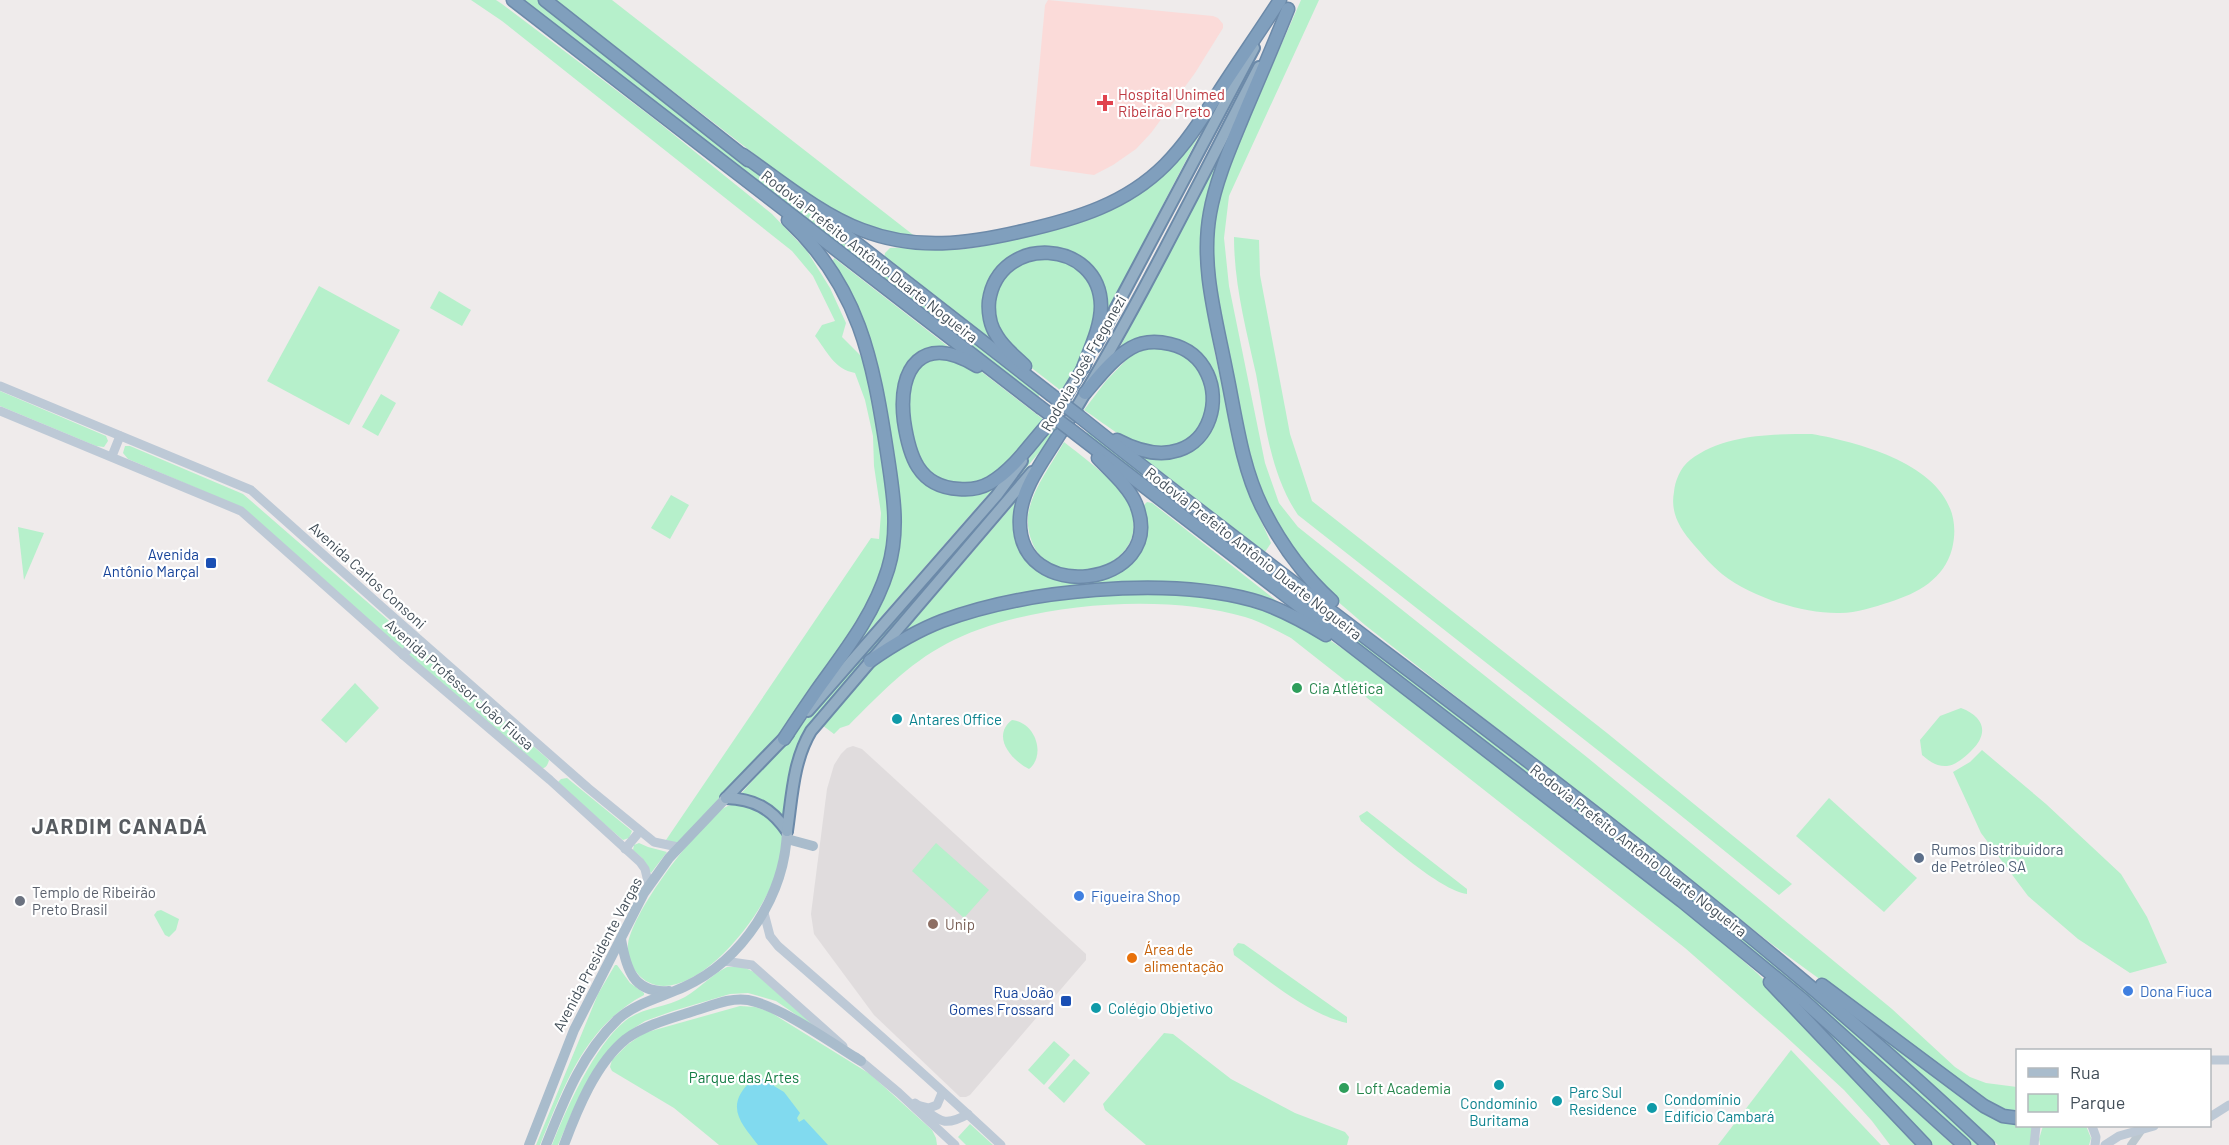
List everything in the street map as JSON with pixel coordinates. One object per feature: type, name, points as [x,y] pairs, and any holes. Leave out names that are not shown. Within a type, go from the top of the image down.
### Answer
[{"type":"highway","name":"Rodovia Prefeito Antônio Duarte Nogueira","points":[[513,0],[1025,395],[1069,433],[1385,672],[1725,936],[1846,1037],[1964,1145]]},
{"type":"highway","name":"Rodovia Prefeito Antônio Duarte Nogueira","points":[[545,0],[1737,925],[1884,1049],[1988,1145]]},
{"type":"highway","points":[[742,155],[844,223],[900,241],[921,244],[960,243],[1061,222],[1117,201],[1164,166],[1189,137],[1285,2]]},
{"type":"highway","points":[[1285,2],[1213,198],[1207,235],[1208,270],[1236,422],[1248,471],[1261,505],[1283,546],[1310,581],[1390,655]]},
{"type":"highway","name":"Rodovia José Fregonezi","points":[[726,798],[784,739],[996,495],[1048,424],[1115,312],[1285,2]]},
{"type":"highway","name":"Rodovia José Fregonezi","points":[[787,835],[797,762],[811,731],[1031,473],[1069,433],[1085,393],[1139,297],[1285,2]]},
{"type":"highway","points":[[734,170],[807,238],[838,280],[850,304],[873,369],[894,499],[892,550],[888,568],[873,605],[849,647],[784,739]]},
{"type":"highway","points":[[1050,394],[1036,376],[997,337],[992,324],[989,305],[993,287],[1002,271],[1013,262],[1038,252],[1059,254],[1079,264],[1093,280],[1100,299],[1100,315],[1083,368]]},
{"type":"highway","points":[[1085,393],[1123,353],[1138,345],[1155,342],[1175,345],[1191,354],[1208,375],[1213,394],[1212,414],[1204,430],[1192,443],[1168,453],[1137,449],[1085,421]]},
{"type":"highway","points":[[1025,395],[960,357],[941,353],[924,357],[909,371],[902,393],[908,443],[915,463],[927,478],[944,487],[962,490],[982,486],[1000,476],[1048,424]]},
{"type":"highway","points":[[1069,433],[1131,495],[1139,512],[1140,525],[1135,547],[1122,563],[1104,574],[1082,578],[1061,575],[1041,565],[1027,550],[1021,532],[1020,514],[1025,497],[1069,433]]},
{"type":"highway","points":[[870,661],[919,631],[943,621],[1001,604],[1055,595],[1157,588],[1204,591],[1266,604],[1306,623],[1385,672]]},
{"type":"highway","points":[[726,798],[742,799],[762,806],[779,819],[787,835]]},
{"type":"highway","points":[[1737,925],[1802,970],[1984,1106],[2002,1116],[2016,1118]]},
{"type":"highway","points":[[1725,936],[1925,1145]]},
{"type":"main road","name":"Avenida Carlos Consoni","points":[[0,386],[251,490],[417,639],[640,831],[660,844],[678,847]]},
{"type":"main road","points":[[0,411],[112,456],[120,436]]},
{"type":"main road","name":"Avenida Professor João Fiusa","points":[[112,456],[241,511],[626,849],[643,866],[649,886]]},
{"type":"main road","points":[[403,655],[417,639]]},
{"type":"main road","name":"Avenida Presidente Vargas","points":[[529,1145],[574,1030],[649,886],[678,847],[726,798]]},
{"type":"main road","points":[[626,849],[640,831]]},
{"type":"main road","points":[[546,1145],[575,1076],[605,1033],[620,1018],[635,1008],[695,981],[724,961],[740,945],[764,913],[772,897],[782,867],[787,835],[813,846]]},
{"type":"main road","points":[[764,913],[770,936],[778,946],[876,1030],[1001,1145]]},
{"type":"main road","points":[[621,939],[625,963],[629,973],[636,980],[659,992],[675,991]]},
{"type":"main road","points":[[724,961],[752,965],[955,1145]]},
{"type":"main road","points":[[564,1145],[586,1093],[612,1052],[628,1038],[669,1019],[728,1000],[746,999],[776,1010],[861,1061]]},
{"type":"main road","points":[[2211,1060],[2228,1061]]},
{"type":"main road","points":[[899,1093],[939,1120],[948,1123],[968,1114]]},
{"type":"main road","points":[[921,1106],[929,1108],[937,1105],[942,1093]]},
{"type":"main road","points":[[2211,1116],[2229,1105]]},
{"type":"main road","points":[[2034,1145],[2036,1127]]},
{"type":"main road","points":[[2093,1127],[2096,1137],[2095,1145]]},
{"type":"main road","points":[[2105,1145],[2144,1127]]},
{"type":"street","points":[[2131,1145],[2144,1127]]},
{"type":"shaded area","name":"Hospital Unimed Ribeirão Preto","points":[[1048,0],[1213,16],[1223,24],[1223,28],[1195,73],[1151,133],[1136,149],[1094,175],[1030,166],[1045,5]]},
{"type":"shaded area","name":"Unip","points":[[853,746],[862,749],[1086,954],[1086,960],[966,1097],[960,1097],[874,1015],[814,934],[811,914],[827,789],[834,765],[847,748]]},
{"type":"green space","points":[[471,0],[496,0],[502,4],[653,118],[772,214],[807,251],[830,288],[846,323],[842,337],[863,358],[892,499],[885,567],[868,608],[820,682],[779,734],[678,844],[666,840],[871,538],[879,539],[881,513],[874,466],[873,436],[865,400],[855,373],[836,363],[815,336],[822,325],[835,321],[813,276],[792,251],[502,21]]},
{"type":"green space","points":[[522,0],[538,0],[1040,394],[1038,397]]},
{"type":"green space","points":[[555,0],[612,0],[921,241],[857,225],[814,200]]},
{"type":"green space","points":[[1301,0],[1319,0],[1229,196],[1224,238],[1229,286],[1265,463],[1279,503],[1298,527],[1588,758],[1892,1009],[1955,1067],[1970,1077],[1986,1083],[2016,1087],[2016,1115],[1999,1110],[1773,945],[1365,625],[1321,587],[1295,557],[1255,485],[1214,293],[1209,244],[1221,182]]},
{"type":"green space","points":[[1204,126],[1101,323],[1104,296],[1066,255],[1053,249],[1021,253],[995,271],[990,285],[992,340],[989,340],[884,258],[890,248],[952,250],[984,246],[1095,217],[1129,201],[1145,190],[1169,168]]},
{"type":"green space","points":[[1219,161],[1203,220],[1200,239],[1201,258],[1215,354],[1230,421],[1248,492],[1271,543],[1265,552],[1138,454],[1163,458],[1181,452],[1210,429],[1213,376],[1204,359],[1187,345],[1173,340],[1118,351],[1216,162]]},
{"type":"green space","points":[[1234,237],[1259,240],[1260,275],[1290,434],[1312,501],[1607,733],[1792,884],[1779,895],[1298,515],[1281,482],[1270,447],[1241,306]]},
{"type":"green space","points":[[1045,254],[1078,266],[1093,286],[1097,318],[1083,355],[1064,393],[1024,362],[1000,337],[993,315],[996,289],[1014,264]]},
{"type":"green space","points":[[834,258],[950,348],[927,352],[908,367],[905,442],[943,490],[999,482],[846,657],[891,569],[886,429],[832,263]]},
{"type":"green space","points":[[319,286],[400,330],[349,425],[267,381]]},
{"type":"green space","points":[[439,291],[471,310],[462,326],[430,308]]},
{"type":"green space","points":[[1152,347],[1166,349],[1187,358],[1198,371],[1207,397],[1206,414],[1199,428],[1180,443],[1164,448],[1148,447],[1131,441],[1084,410],[1106,381],[1133,353]]},
{"type":"green space","points":[[937,356],[974,366],[1044,420],[1013,460],[980,483],[956,485],[935,477],[921,461],[912,439],[906,397],[913,372],[921,363]]},
{"type":"green space","points":[[0,391],[106,436],[108,441],[104,447],[96,446],[0,406]]},
{"type":"green space","points":[[381,394],[396,403],[378,436],[362,427]]},
{"type":"green space","points":[[1053,427],[1058,430],[803,734],[791,769],[784,819],[780,813],[765,802],[740,795],[999,498]]},
{"type":"green space","points":[[1089,431],[1649,860],[1809,990],[1981,1145],[1972,1145],[1847,1031],[1683,894],[1086,434]]},
{"type":"green space","points":[[1812,434],[1860,445],[1886,454],[1910,466],[1931,481],[1946,500],[1954,522],[1952,549],[1943,569],[1936,577],[1920,589],[1877,606],[1844,613],[1808,610],[1792,607],[1747,590],[1714,567],[1689,539],[1677,520],[1673,500],[1679,475],[1690,460],[1703,451],[1733,440],[1764,435]]},
{"type":"green space","points":[[1064,442],[1118,488],[1129,505],[1134,526],[1129,545],[1116,559],[1099,568],[1080,571],[1060,569],[1044,559],[1030,536],[1028,515],[1030,505],[1043,477]]},
{"type":"green space","points":[[125,446],[130,446],[243,494],[549,760],[546,766],[536,769],[241,507],[128,459],[123,453]]},
{"type":"green space","points":[[671,495],[689,505],[670,539],[651,528]]},
{"type":"green space","points":[[1020,497],[1015,515],[1015,536],[1026,557],[1039,570],[1056,577],[1120,570],[1139,553],[1146,533],[1143,506],[1147,502],[1152,503],[1287,609],[1215,590],[1020,594],[956,610],[905,631]]},
{"type":"green space","points":[[18,527],[44,533],[24,580]]},
{"type":"green space","points":[[1175,591],[1250,603],[1328,639],[1355,657],[1700,923],[1757,973],[1800,1016],[1921,1145],[1890,1145],[1844,1090],[1685,948],[1291,638],[1251,619],[1211,609],[1134,604],[1053,611],[1014,619],[978,630],[932,652],[894,681],[849,725],[840,728],[834,734],[822,725],[876,659],[939,627],[1030,600]]},
{"type":"green space","points":[[355,683],[379,708],[346,743],[321,720]]},
{"type":"green space","points":[[1961,708],[1975,716],[1982,726],[1977,745],[1963,758],[1950,765],[1940,766],[1933,763],[1922,755],[1920,740],[1940,716]]},
{"type":"green space","points":[[1012,720],[1027,727],[1036,740],[1037,756],[1029,769],[1010,754],[1003,740],[1006,726]]},
{"type":"green space","points":[[1982,750],[2046,804],[2121,874],[2147,917],[2167,963],[2130,973],[2078,939],[2028,896],[1981,833],[1953,772],[1970,762]]},
{"type":"green space","points":[[567,778],[632,831],[629,838],[623,840],[560,786],[558,782]]},
{"type":"green space","points":[[1829,798],[1917,878],[1884,912],[1796,836]]},
{"type":"green space","points":[[742,803],[765,813],[775,822],[781,832],[782,853],[774,879],[760,907],[740,935],[717,959],[693,977],[669,986],[648,982],[633,966],[628,950],[633,929],[641,912],[666,873],[709,821],[726,807]]},
{"type":"green space","points":[[1367,811],[1467,889],[1467,894],[1442,884],[1427,874],[1361,821],[1359,816]]},
{"type":"green space","points":[[639,843],[667,852],[651,873],[642,858],[633,850],[634,845]]},
{"type":"green space","points":[[936,843],[989,890],[964,918],[912,871]]},
{"type":"green space","points":[[161,910],[179,919],[176,930],[169,937],[165,935],[154,915]]},
{"type":"green space","points":[[1238,943],[1244,944],[1347,1017],[1347,1023],[1317,1012],[1274,985],[1234,955],[1233,949]]},
{"type":"green space","points":[[615,965],[644,995],[606,1023],[591,1041],[568,1080],[540,1145],[536,1145],[598,994]]},
{"type":"green space","points":[[727,967],[743,967],[754,972],[814,1027],[776,1001],[748,993],[730,994],[645,1021],[634,1028],[573,1110],[558,1145],[552,1145],[582,1079],[592,1061],[614,1032],[632,1016],[685,997]]},
{"type":"green space","name":"Parque das Artes","points":[[740,1006],[755,1007],[770,1012],[870,1074],[932,1130],[937,1145],[719,1145],[674,1108],[612,1071],[610,1067],[612,1060],[627,1045],[644,1033]]},
{"type":"green space","points":[[1856,1015],[1988,1115],[2016,1124],[2016,1127],[2033,1127],[2030,1145],[1998,1145]]},
{"type":"green space","points":[[1815,1020],[1953,1145],[1930,1145]]},
{"type":"green space","points":[[1164,1033],[1173,1034],[1231,1079],[1295,1113],[1345,1132],[1349,1137],[1347,1145],[1146,1145],[1105,1110],[1103,1104]]},
{"type":"green space","points":[[1054,1041],[1070,1055],[1044,1085],[1028,1070]]},
{"type":"green space","points":[[1791,1050],[1881,1145],[1718,1145]]},
{"type":"green space","points":[[1074,1059],[1090,1073],[1064,1103],[1048,1088]]},
{"type":"green space","points":[[970,1124],[993,1145],[966,1145],[958,1137]]},
{"type":"green space","points":[[2043,1127],[2086,1127],[2091,1138],[2089,1145],[2040,1145],[2039,1139]]},
{"type":"water","points":[[760,1079],[770,1079],[774,1086],[784,1092],[800,1113],[797,1118],[799,1122],[804,1119],[828,1145],[758,1145],[740,1121],[737,1107],[745,1088]]},
{"type":"place","name":"Hospital Unimed Ribeirão Preto","points":[[1105,103]]},
{"type":"place","name":"Avenida Antônio Marçal","points":[[211,563]]},
{"type":"place","name":"Cia Atlética","points":[[1297,688]]},
{"type":"place","name":"Antares Office","points":[[897,719]]},
{"type":"place","name":"Rumos Distribuidora de Petróleo SA","points":[[1919,858]]},
{"type":"place","name":"Figueira Shop","points":[[1079,896]]},
{"type":"place","name":"Templo de Ribeirão Preto Brasil","points":[[20,901]]},
{"type":"place","name":"Unip","points":[[933,924]]},
{"type":"place","name":"Área de alimentação","points":[[1132,958]]},
{"type":"place","name":"Dona Fiuca","points":[[2128,991]]},
{"type":"place","name":"Rua João Gomes Frossard","points":[[1066,1001]]},
{"type":"place","name":"Colégio Objetivo","points":[[1096,1008]]},
{"type":"place","name":"Condomínio Buritama","points":[[1499,1085]]},
{"type":"place","name":"Loft Academia","points":[[1344,1088]]},
{"type":"place","name":"Parc Sul Residence","points":[[1557,1101]]},
{"type":"place","name":"Condomínio Edifício Cambará","points":[[1652,1108]]},
{"type":"district","name":"JARDIM CANADÁ","points":[[120,825]]}]
